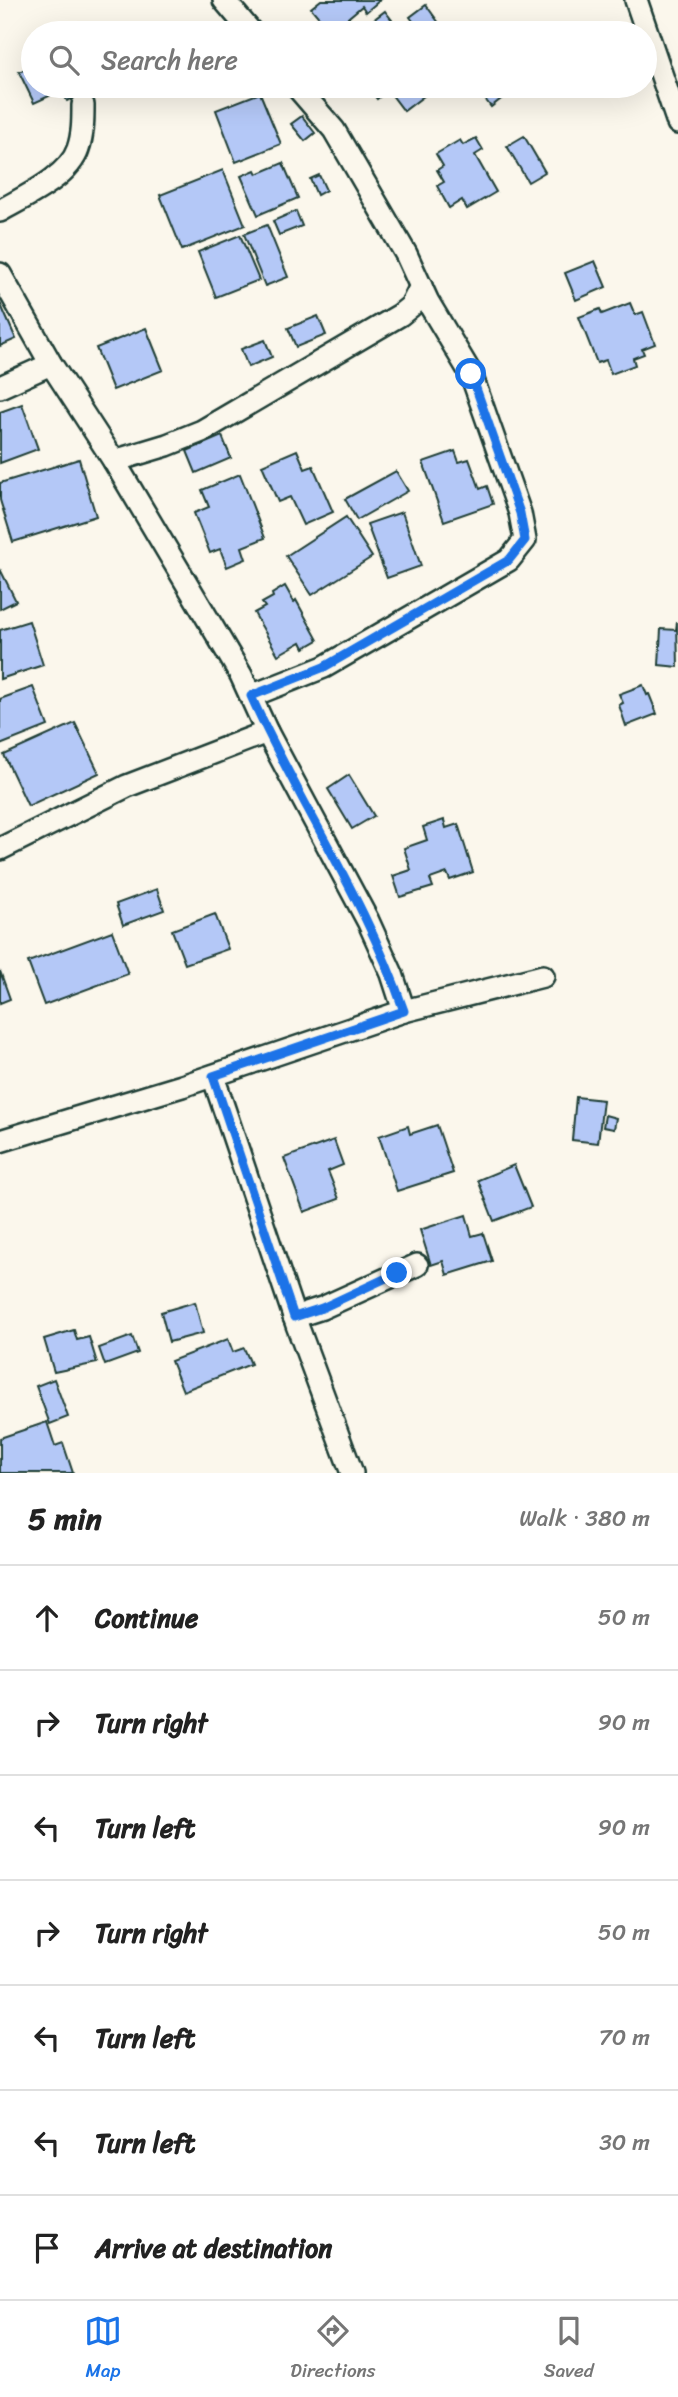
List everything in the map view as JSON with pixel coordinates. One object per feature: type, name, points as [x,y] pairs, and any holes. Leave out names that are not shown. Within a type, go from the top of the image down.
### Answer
[{"type":"street","points":[[224,0],[241,21]]},
{"type":"street","points":[[636,0],[643,21]]},
{"type":"street","points":[[657,62],[678,123]]},
{"type":"street","points":[[251,696],[324,667],[509,560],[525,540],[520,513],[471,374],[334,130],[306,98]]},
{"type":"street","points":[[0,211],[64,171],[77,153],[82,134],[83,105]]},
{"type":"street","points":[[0,274],[51,365],[114,461],[241,675],[267,732],[368,921],[392,974],[404,1011]]},
{"type":"street","points":[[114,461],[167,445],[202,430],[259,399],[400,315],[411,306],[421,286]]},
{"type":"street","points":[[0,387],[51,365]]},
{"type":"street","points":[[0,849],[127,786],[267,732]]},
{"type":"street","points":[[0,1141],[213,1076],[404,1011],[543,976]]},
{"type":"street","points":[[213,1076],[294,1317],[352,1473]]},
{"type":"street","points":[[294,1317],[322,1308],[417,1265]]},
{"type":"building","points":[[321,0],[380,0],[366,12],[362,6],[344,21],[322,21],[311,8]]},
{"type":"building","points":[[426,5],[438,21],[413,21],[410,17]]},
{"type":"building","points":[[385,11],[393,21],[372,21]]},
{"type":"building","points":[[32,98],[45,98],[34,103]]},
{"type":"building","points":[[247,98],[262,98],[281,144],[236,162],[216,110]]},
{"type":"building","points":[[394,98],[421,98],[404,111]]},
{"type":"building","points":[[484,98],[500,98],[501,99],[491,107]]},
{"type":"building","points":[[302,116],[315,133],[305,141],[291,124]]},
{"type":"building","points":[[524,136],[545,172],[528,182],[507,146]]},
{"type":"building","points":[[476,138],[483,150],[475,155],[496,192],[467,209],[462,200],[449,208],[437,186],[444,182],[437,170],[443,166],[436,154],[460,140],[463,145]]},
{"type":"building","points":[[283,163],[298,198],[258,215],[241,176],[255,170],[257,174]]},
{"type":"building","points":[[223,170],[245,225],[182,250],[160,195]]},
{"type":"building","points":[[319,175],[326,190],[317,195],[310,179]]},
{"type":"building","points":[[296,211],[302,226],[279,235],[273,221]]},
{"type":"building","points":[[267,225],[288,277],[265,286],[244,234]]},
{"type":"building","points":[[240,235],[259,280],[216,297],[198,252]]},
{"type":"building","points":[[595,261],[606,287],[576,300],[565,273]]},
{"type":"building","points":[[0,303],[16,339],[0,346]]},
{"type":"building","points":[[630,303],[635,315],[643,312],[655,344],[642,349],[644,354],[633,358],[635,365],[611,374],[606,360],[597,363],[579,317],[600,309],[602,314]]},
{"type":"building","points":[[318,316],[326,335],[296,347],[288,328]]},
{"type":"building","points":[[146,328],[163,370],[113,390],[96,348]]},
{"type":"building","points":[[265,340],[272,357],[248,367],[241,349]]},
{"type":"building","points":[[22,404],[38,449],[0,463],[0,412]]},
{"type":"building","points":[[222,436],[231,458],[196,473],[187,451]]},
{"type":"building","points":[[297,450],[305,469],[313,466],[333,512],[303,525],[290,497],[278,502],[262,465]]},
{"type":"building","points":[[455,451],[459,462],[469,459],[480,489],[487,486],[493,504],[444,521],[423,462]]},
{"type":"building","points":[[79,459],[96,516],[13,542],[0,500],[0,483]]},
{"type":"building","points":[[396,471],[408,491],[357,520],[345,499]]},
{"type":"building","points":[[240,474],[265,538],[242,547],[246,559],[227,567],[220,549],[210,553],[194,513],[209,507],[202,490]]},
{"type":"building","points":[[402,512],[421,566],[387,578],[367,524]]},
{"type":"building","points":[[346,517],[372,557],[312,595],[286,556]]},
{"type":"building","points":[[0,569],[16,601],[0,609]]},
{"type":"building","points":[[285,586],[318,640],[304,648],[301,642],[278,655],[254,613],[265,607],[262,603]]},
{"type":"building","points":[[29,621],[43,665],[0,679],[0,630]]},
{"type":"building","points":[[677,622],[678,667],[659,665],[661,629],[676,630]]},
{"type":"building","points":[[643,685],[657,714],[626,726],[619,705],[623,703],[619,694]]},
{"type":"building","points":[[33,687],[48,726],[0,745],[0,699]]},
{"type":"building","points":[[75,723],[99,773],[28,806],[4,755]]},
{"type":"building","points":[[349,775],[374,816],[352,829],[328,789]]},
{"type":"building","points":[[444,820],[446,828],[458,824],[473,872],[450,880],[447,873],[430,879],[433,887],[400,897],[393,876],[411,870],[404,848],[427,840],[423,827]]},
{"type":"building","points":[[157,889],[164,910],[123,925],[116,904]]},
{"type":"building","points":[[215,914],[228,949],[185,964],[172,930]]},
{"type":"building","points":[[112,931],[128,974],[44,1005],[28,962]]},
{"type":"building","points":[[0,971],[10,999],[0,1003]]},
{"type":"building","points":[[576,1097],[603,1100],[598,1143],[572,1140]]},
{"type":"building","points":[[605,1115],[616,1118],[614,1129],[603,1127]]},
{"type":"building","points":[[437,1125],[453,1173],[397,1191],[379,1136],[408,1126],[410,1134]]},
{"type":"building","points":[[334,1140],[343,1165],[328,1171],[339,1199],[304,1212],[284,1158]]},
{"type":"building","points":[[514,1165],[531,1207],[494,1221],[478,1180]]},
{"type":"building","points":[[466,1215],[472,1236],[483,1233],[492,1261],[447,1275],[443,1261],[431,1265],[420,1230]]},
{"type":"building","points":[[195,1302],[203,1333],[169,1342],[161,1312]]},
{"type":"building","points":[[74,1330],[77,1340],[89,1337],[97,1363],[54,1372],[44,1339]]},
{"type":"building","points":[[132,1336],[138,1353],[105,1365],[99,1348]]},
{"type":"building","points":[[228,1339],[233,1352],[244,1348],[251,1364],[183,1391],[171,1361]]},
{"type":"building","points":[[54,1379],[68,1417],[50,1424],[36,1386]]},
{"type":"building","points":[[47,1422],[55,1446],[63,1443],[73,1473],[0,1473],[0,1438]]},
{"type":"route","points":[[397,1273],[322,1308],[294,1317],[213,1076],[404,1011],[392,974],[368,921],[267,732],[251,696],[324,667],[509,560],[525,540],[520,513],[471,374]]}]
